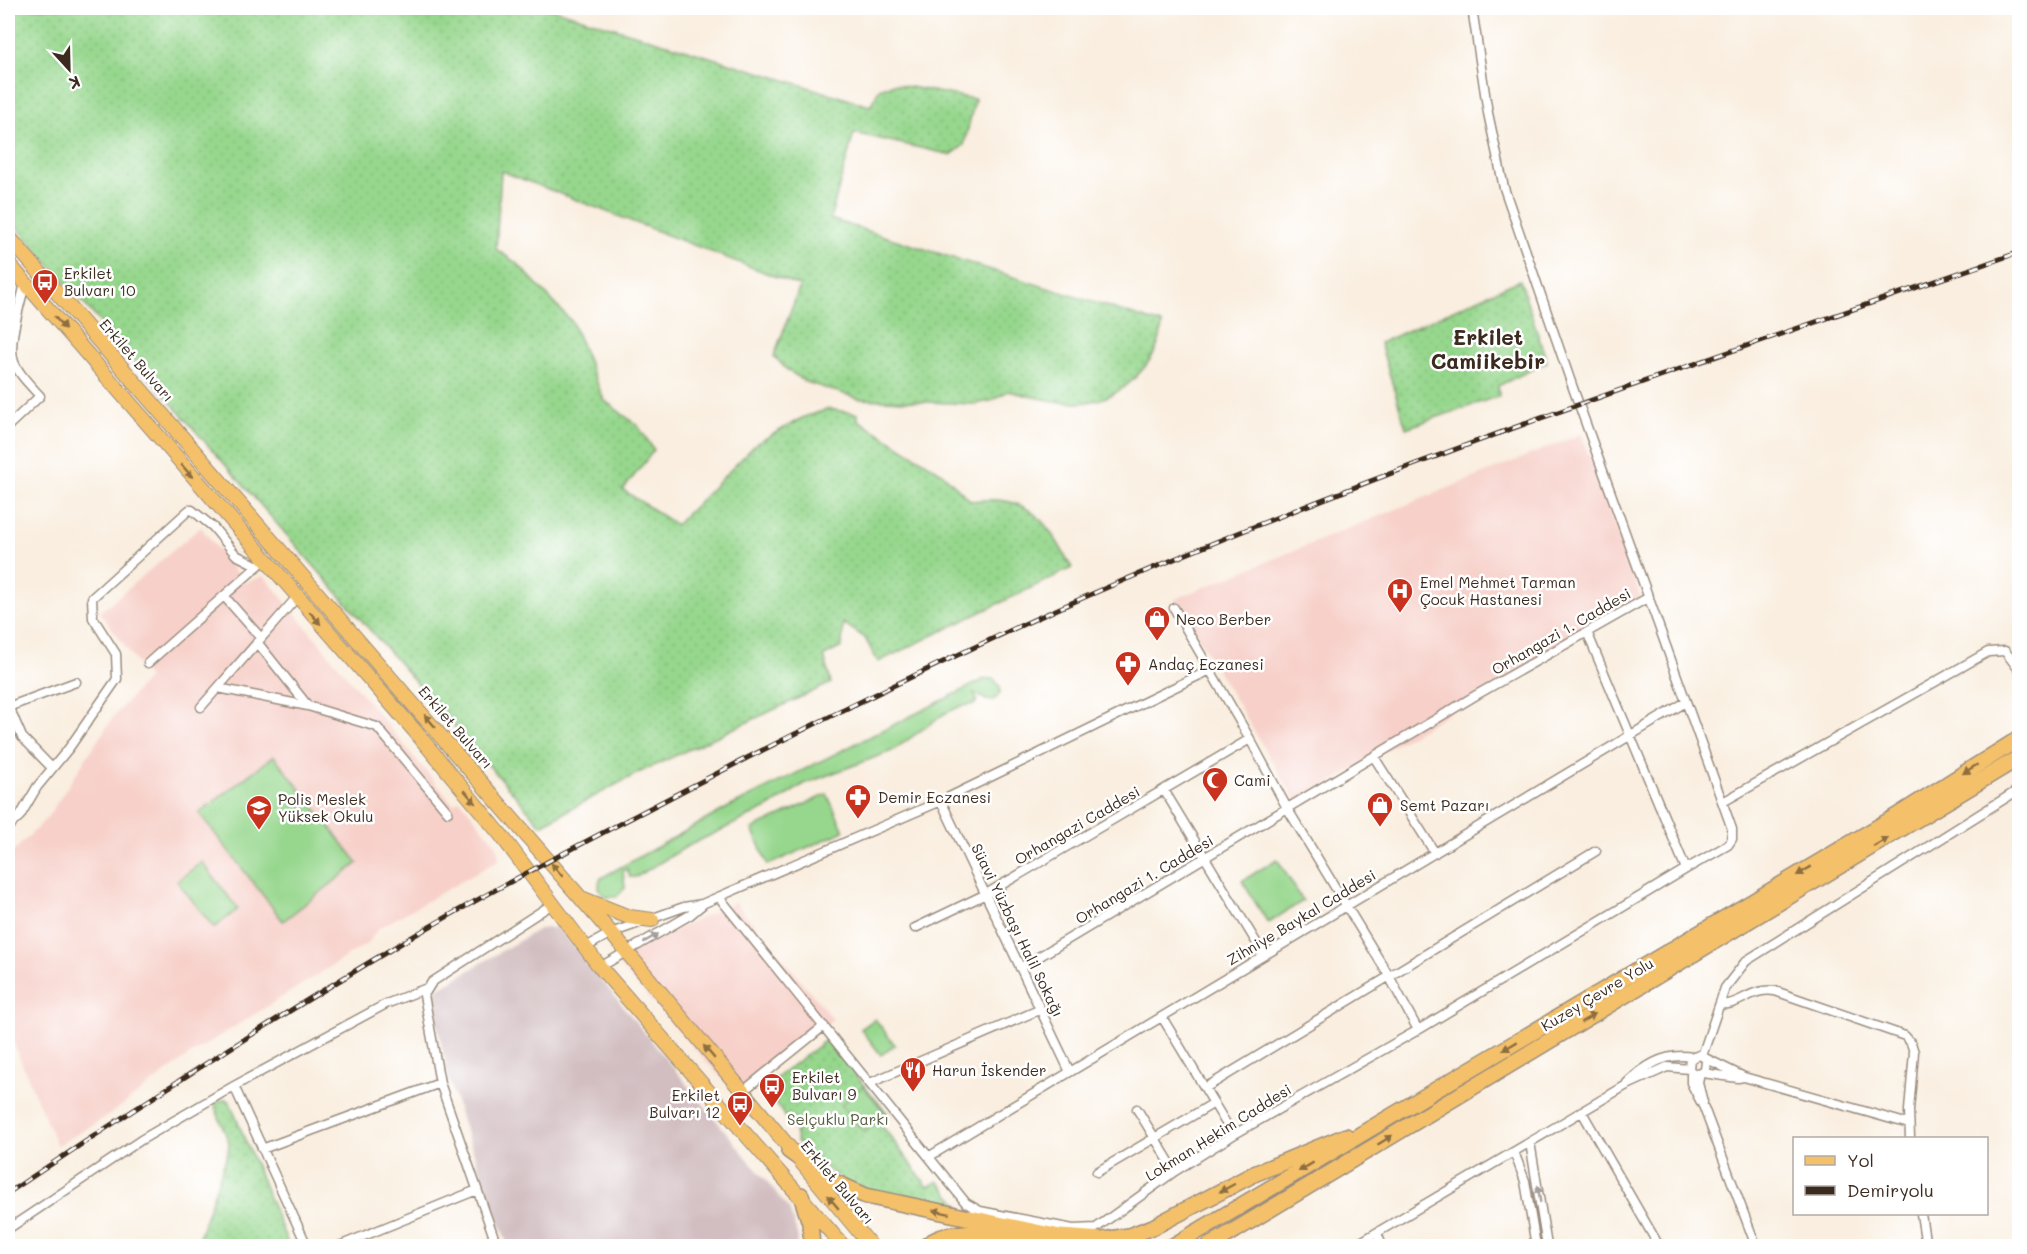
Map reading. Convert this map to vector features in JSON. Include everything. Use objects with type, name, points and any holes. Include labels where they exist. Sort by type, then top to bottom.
[{"type":"highway","name":"Kuzey Çevre Yolu","points":[[1173,1246],[1895,817],[2019,738]]},
{"type":"highway","name":"Kuzey Çevre Yolu","points":[[1209,1246],[2019,757]]},
{"type":"highway","points":[[789,1151],[830,1180],[866,1196],[1070,1239],[1103,1240],[1129,1236],[1153,1227],[1254,1174],[1308,1150],[1377,1125]]},
{"type":"highway","points":[[1223,1246],[1299,1200],[1328,1175]]},
{"type":"highway","points":[[801,1195],[810,1223],[812,1246]]},
{"type":"highway","points":[[926,1246],[948,1235],[973,1233],[1036,1246]]},
{"type":"main road","name":"Erkilet Bulvarı","points":[[8,236],[611,933],[789,1151],[871,1246]]},
{"type":"main road","points":[[8,263],[262,563],[297,597],[458,782],[554,903],[600,967],[801,1195],[843,1246]]},
{"type":"main road","points":[[581,898],[628,918],[652,920]]},
{"type":"street","name":"Orhangazi 1. Caddesi","points":[[1020,968],[1287,808],[1649,597],[1504,188],[1488,114],[1472,8]]},
{"type":"street","points":[[8,426],[40,396],[20,371],[13,356],[12,343],[25,283]]},
{"type":"street","points":[[8,827],[20,816],[37,787],[117,680],[116,654],[93,618],[92,598],[189,510],[213,527],[236,555],[262,563]]},
{"type":"street","points":[[148,663],[262,563]]},
{"type":"street","points":[[224,596],[308,706]]},
{"type":"street","points":[[201,707],[297,597]]},
{"type":"street","points":[[1649,597],[1723,802],[1988,651],[2005,651],[2019,671]]},
{"type":"street","points":[[1174,608],[1287,808],[1345,907],[1389,976],[1418,1030]]},
{"type":"street","points":[[1587,632],[1686,869]]},
{"type":"street","points":[[586,947],[611,933],[684,907],[702,904],[941,801],[1210,670]]},
{"type":"street","points":[[52,768],[22,737],[8,707],[76,682]]},
{"type":"street","points":[[218,688],[308,706],[377,727],[448,812]]},
{"type":"street","name":"Zihniye Baykal Caddesi","points":[[930,1156],[1686,702]]},
{"type":"street","name":"Orhangazi Caddesi","points":[[915,928],[986,894],[1250,739]]},
{"type":"street","points":[[1374,757],[1435,853]]},
{"type":"street","points":[[1700,1058],[1730,980],[1752,956],[2019,789]]},
{"type":"street","points":[[1164,790],[1264,955]]},
{"type":"street","name":"Süavi Yüzbaşı Halil Sokağı","points":[[941,801],[1070,1072]]},
{"type":"street","name":"Lokman Hekim Caddesi","points":[[718,897],[963,1199],[975,1209],[1082,1230],[1096,1228],[1175,1171],[1233,1135],[1418,1030],[1731,842],[1733,832],[1723,802]]},
{"type":"street","points":[[1205,1088],[1596,851]]},
{"type":"street","points":[[8,1229],[141,1140],[234,1086],[386,1004],[427,988],[554,903]]},
{"type":"street","points":[[600,967],[690,915],[702,904]]},
{"type":"street","points":[[427,988],[423,1004],[440,1083],[497,1246]]},
{"type":"street","points":[[1720,1004],[1730,1005],[1761,990],[1775,991],[1905,1036],[1911,1042],[1914,1052],[1910,1137]]},
{"type":"street","points":[[870,1083],[1041,1009]]},
{"type":"street","points":[[1162,1017],[1233,1135]]},
{"type":"street","points":[[742,1092],[824,1026]]},
{"type":"street","points":[[1625,1086],[1633,1077],[1663,1058],[1675,1055],[1700,1058],[1744,1077],[1909,1124]]},
{"type":"street","points":[[1700,1058],[1707,1067],[1696,1072],[1691,1083],[1704,1108],[1756,1246]]},
{"type":"street","points":[[1696,1072],[1688,1062],[1700,1058]]},
{"type":"street","points":[[1354,1246],[1625,1086],[1667,1067],[1744,1077]]},
{"type":"street","points":[[262,1149],[440,1083]]},
{"type":"street","points":[[234,1086],[307,1246]]},
{"type":"street","points":[[1097,1172],[1214,1103]]},
{"type":"street","points":[[1137,1108],[1175,1171]]},
{"type":"street","points":[[1582,1112],[1659,1246]]},
{"type":"street","points":[[1530,1142],[1547,1246]]},
{"type":"street","points":[[1514,1152],[1526,1181],[1536,1246]]},
{"type":"street","points":[[341,1246],[477,1190]]},
{"type":"street","points":[[1921,1215],[1926,1246]]},
{"type":"street","points":[[1377,1233],[1382,1246]]},
{"type":"shaded area","name":"Emel Mehmet Tarman Çocuk Hastanesi","points":[[1581,434],[1641,598],[1297,803],[1175,599]]},
{"type":"shaded area","name":"Polis Meslek Yüksek Okulu","points":[[201,527],[244,583],[264,576],[453,804],[460,800],[498,847],[499,860],[379,928],[368,943],[191,1054],[108,1116],[57,1146],[8,1031],[8,857],[47,818],[113,717],[148,678],[100,612]]},
{"type":"shaded area","points":[[735,902],[833,1019],[737,1095],[613,959]]},
{"type":"shaded area","points":[[558,927],[789,1209],[798,1237],[796,1246],[508,1246],[462,1121],[447,1072],[431,993],[539,929]]},
{"type":"green space","points":[[8,8],[549,8],[870,106],[879,89],[894,84],[975,99],[964,145],[951,155],[854,133],[830,219],[1162,324],[1156,349],[1150,360],[1127,385],[1112,395],[1080,403],[1045,399],[1008,391],[991,401],[974,404],[860,399],[806,382],[786,369],[774,356],[800,286],[501,171],[496,249],[518,264],[572,322],[604,400],[638,426],[654,450],[623,490],[676,525],[757,443],[804,417],[829,409],[858,414],[858,420],[941,472],[971,501],[1008,501],[1022,506],[1044,524],[1072,568],[878,662],[865,638],[843,623],[842,647],[824,656],[831,683],[636,774],[541,825],[8,217]]},
{"type":"green space","points":[[1520,280],[1547,362],[1498,386],[1499,396],[1406,428],[1380,343]]},
{"type":"green space","points":[[985,679],[994,679],[1000,687],[1000,693],[994,700],[988,700],[974,693],[977,700],[975,704],[961,706],[944,714],[892,751],[804,784],[769,807],[686,847],[636,877],[630,877],[627,869],[623,871],[625,888],[616,897],[605,897],[600,890],[601,878],[729,807]]},
{"type":"green space","points":[[274,756],[358,863],[283,921],[199,813]]},
{"type":"green space","points":[[827,794],[844,831],[768,865],[752,829]]},
{"type":"green space","points":[[1277,859],[1303,901],[1268,923],[1242,881]]},
{"type":"green space","points":[[202,862],[238,909],[214,928],[177,881]]},
{"type":"green space","points":[[875,1019],[895,1045],[881,1055],[861,1029]]},
{"type":"green space","name":"Selçuklu Parkı","points":[[826,1040],[889,1115],[880,1123],[928,1187],[938,1181],[962,1209],[850,1186],[811,1156],[797,1141],[792,1122],[785,1118],[776,1103],[765,1099],[759,1091]]},
{"type":"green space","points":[[863,1086],[886,1114],[864,1132],[841,1105]]},
{"type":"green space","points":[[226,1099],[230,1103],[289,1246],[196,1246],[228,1152],[229,1143],[215,1107],[217,1102]]},
{"type":"green space","points":[[969,1237],[1022,1246],[933,1246]]},
{"type":"railway","points":[[8,1193],[248,1037],[453,913],[731,766],[982,643],[1154,568],[1399,470],[1646,381],[2020,252]]},
{"type":"place","name":"Erkilet Bulvarı 10","points":[[45,305]]},
{"type":"place","name":"Emel Mehmet Tarman Çocuk Hastanesi","points":[[1400,614]]},
{"type":"place","name":"Neco Berber","points":[[1157,642]]},
{"type":"place","name":"Andaç Eczanesi","points":[[1128,687]]},
{"type":"place","name":"Cami","points":[[1215,803]]},
{"type":"place","name":"Demir Eczanesi","points":[[858,820]]},
{"type":"place","name":"Semt Pazarı","points":[[1380,828]]},
{"type":"place","name":"Polis Meslek Yüksek Okulu","points":[[259,831]]},
{"type":"place","name":"Harun İskender","points":[[913,1093]]},
{"type":"place","name":"Erkilet Bulvarı 9","points":[[772,1109]]},
{"type":"place","name":"Erkilet Bulvarı 12","points":[[740,1127]]},
{"type":"district","name":"Erkilet Camiikebir","points":[[1488,348]]}]
